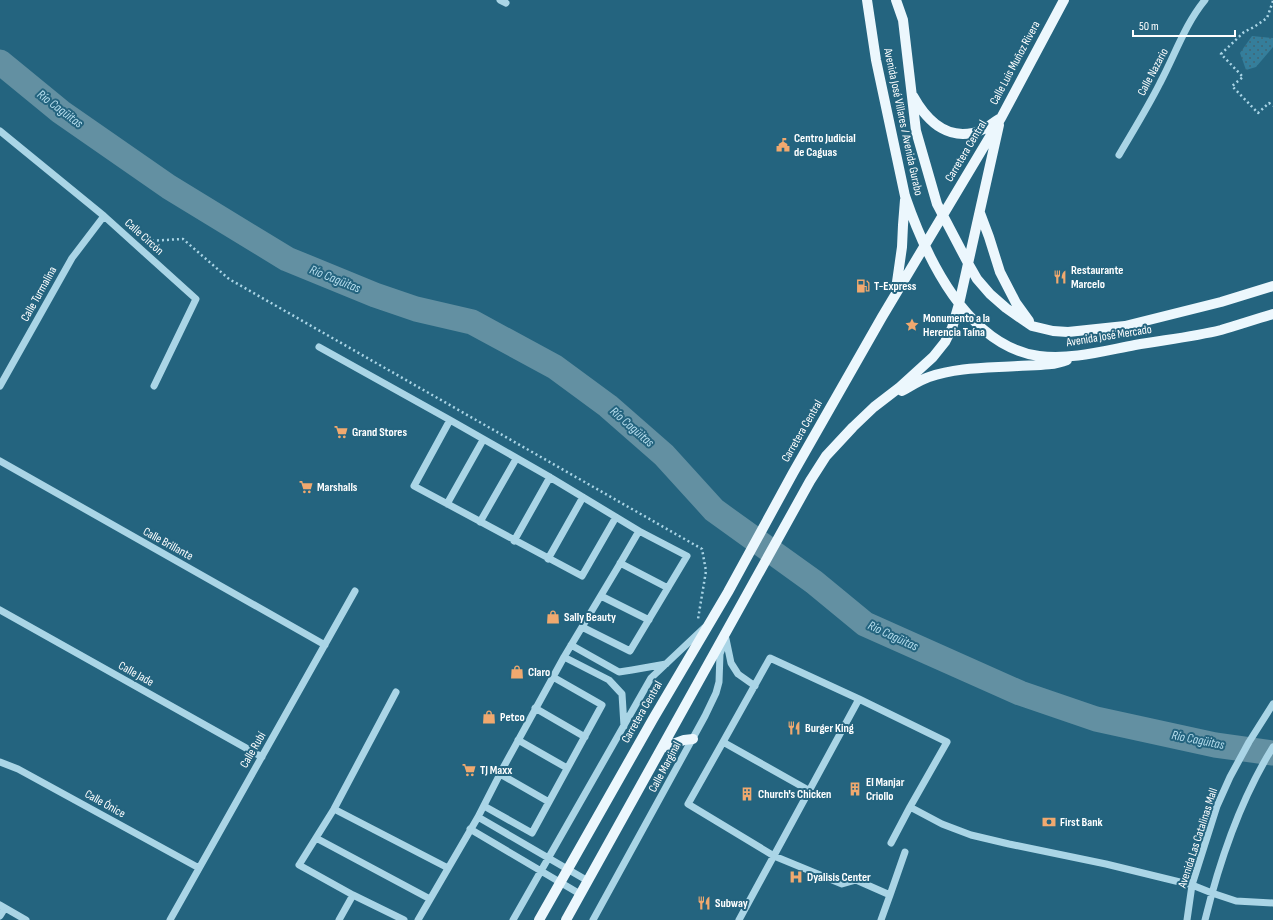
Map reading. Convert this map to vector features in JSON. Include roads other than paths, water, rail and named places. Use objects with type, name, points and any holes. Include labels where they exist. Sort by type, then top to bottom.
[{"type":"main road","name":"Avenida José Villares / Avenida Gurabo","points":[[867,0],[876,60],[905,196],[924,246]]},
{"type":"main road","name":"Avenida José Villares / Avenida Gurabo","points":[[896,0],[903,20],[916,131],[937,204],[942,215]]},
{"type":"main road","name":"Calle Luis Muñoz Rivera","points":[[1001,118],[1064,0]]},
{"type":"main road","points":[[911,94],[924,114],[930,120],[939,127],[953,133],[970,133],[984,129],[1001,118]]},
{"type":"main road","name":"Carretera Central","points":[[566,920],[810,481],[826,456],[874,407],[933,357],[945,342],[952,328],[969,265],[1001,118]]},
{"type":"main road","name":"Carretera Central","points":[[539,920],[653,719],[728,592],[793,473],[890,303],[1001,118]]},
{"type":"main road","points":[[890,303],[896,290],[902,247],[905,196]]},
{"type":"main road","points":[[980,213],[1000,272],[1016,303],[1032,326]]},
{"type":"main road","name":"Avenida José Mercado","points":[[942,215],[977,279],[990,294],[1006,308],[1032,326],[1053,331],[1068,332],[1125,326],[1221,302],[1273,286]]},
{"type":"main road","name":"Avenida José Mercado","points":[[924,246],[950,292],[975,322],[993,337],[1008,346],[1038,356],[1075,356],[1221,330],[1273,314]]},
{"type":"main road","points":[[874,407],[928,377],[944,372],[1036,365],[1060,362],[1075,356]]},
{"type":"main road","points":[[662,748],[684,740],[693,739]]},
{"type":"street","name":"Calle Nazario","points":[[1120,155],[1160,84],[1188,25],[1205,0]]},
{"type":"street","name":"Calle Circón","points":[[1,135],[104,216],[196,299],[154,386]]},
{"type":"street","name":"Calle Turmalina","points":[[0,386],[72,258],[104,216]]},
{"type":"street","points":[[318,347],[450,420],[639,531],[687,556],[630,651],[582,627]]},
{"type":"street","points":[[450,420],[414,486],[514,541],[582,576],[616,517]]},
{"type":"street","points":[[447,504],[483,440]]},
{"type":"street","points":[[480,522],[516,458]]},
{"type":"street","name":"Calle Brillante","points":[[0,461],[325,645]]},
{"type":"street","points":[[514,541],[550,478]]},
{"type":"street","points":[[548,559],[583,497]]},
{"type":"street","points":[[418,920],[478,817],[535,708],[639,531]]},
{"type":"street","points":[[620,563],[668,588]]},
{"type":"street","name":"Calle Rubí","points":[[170,920],[356,590]]},
{"type":"street","points":[[601,596],[649,620]]},
{"type":"street","name":"Calle Jade","points":[[0,610],[262,757]]},
{"type":"street","name":"Calle Marginal","points":[[594,920],[693,739],[716,693],[719,682],[720,654],[734,617]]},
{"type":"street","points":[[513,920],[651,678],[710,622]]},
{"type":"street","points":[[726,639],[731,663],[738,674],[755,686]]},
{"type":"street","points":[[571,645],[619,672],[666,664]]},
{"type":"street","points":[[564,657],[609,680],[622,694],[624,726]]},
{"type":"street","points":[[890,896],[856,880],[842,884],[774,856],[688,804],[770,658],[947,742],[891,843]]},
{"type":"street","points":[[484,806],[532,833],[585,737],[602,705],[553,677]]},
{"type":"street","points":[[396,692],[334,808],[299,865],[353,895],[404,920]]},
{"type":"street","points":[[739,920],[859,699]]},
{"type":"street","name":"Avenida Las Catalinas Mall","points":[[1187,920],[1192,885],[1217,806],[1249,742],[1273,704]]},
{"type":"street","points":[[535,708],[585,737]]},
{"type":"street","points":[[518,740],[567,768]]},
{"type":"street","points":[[723,742],[810,791]]},
{"type":"street","points":[[1205,920],[1219,868],[1241,808],[1258,771],[1273,746]]},
{"type":"street","name":"Calle Ónice","points":[[0,762],[18,769],[199,868]]},
{"type":"street","points":[[500,774],[549,802]]},
{"type":"street","points":[[910,807],[942,824],[971,835],[1106,864],[1192,885],[1236,901],[1273,903]]},
{"type":"street","points":[[334,808],[448,868]]},
{"type":"street","points":[[478,817],[588,881]]},
{"type":"street","points":[[470,829],[580,894]]},
{"type":"street","points":[[316,838],[430,899]]},
{"type":"street","points":[[881,920],[905,852]]},
{"type":"street","points":[[339,920],[353,895]]},
{"type":"street","points":[[0,916],[2,906],[26,920]]},
{"type":"waterway","name":"Río Cagüitas","points":[[0,62],[61,112],[169,187],[287,259],[375,295],[416,309],[472,322],[555,367],[608,406],[664,455],[714,510],[814,582],[865,624],[1020,693],[1096,719],[1215,745],[1273,753]]},
{"type":"place","name":"Centro Judicial de Caguas","points":[[783,145]]},
{"type":"place","name":"Restaurante Marcelo","points":[[1060,277]]},
{"type":"place","name":"T-Express","points":[[863,286]]},
{"type":"place","name":"Monumento a la Herencia Taína","points":[[912,325]]},
{"type":"place","name":"Grand Stores","points":[[341,432]]},
{"type":"place","name":"Marshalls","points":[[306,487]]},
{"type":"place","name":"Sally Beauty","points":[[553,617]]},
{"type":"place","name":"Claro","points":[[517,672]]},
{"type":"place","name":"Petco","points":[[489,717]]},
{"type":"place","name":"Burger King","points":[[794,728]]},
{"type":"place","name":"TJ Maxx","points":[[469,770]]},
{"type":"place","name":"El Manjar Criollo","points":[[855,789]]},
{"type":"place","name":"Church's Chicken","points":[[747,794]]},
{"type":"place","name":"First Bank","points":[[1049,822]]},
{"type":"place","name":"Dyalisis Center","points":[[796,877]]},
{"type":"place","name":"Subway","points":[[704,903]]}]
